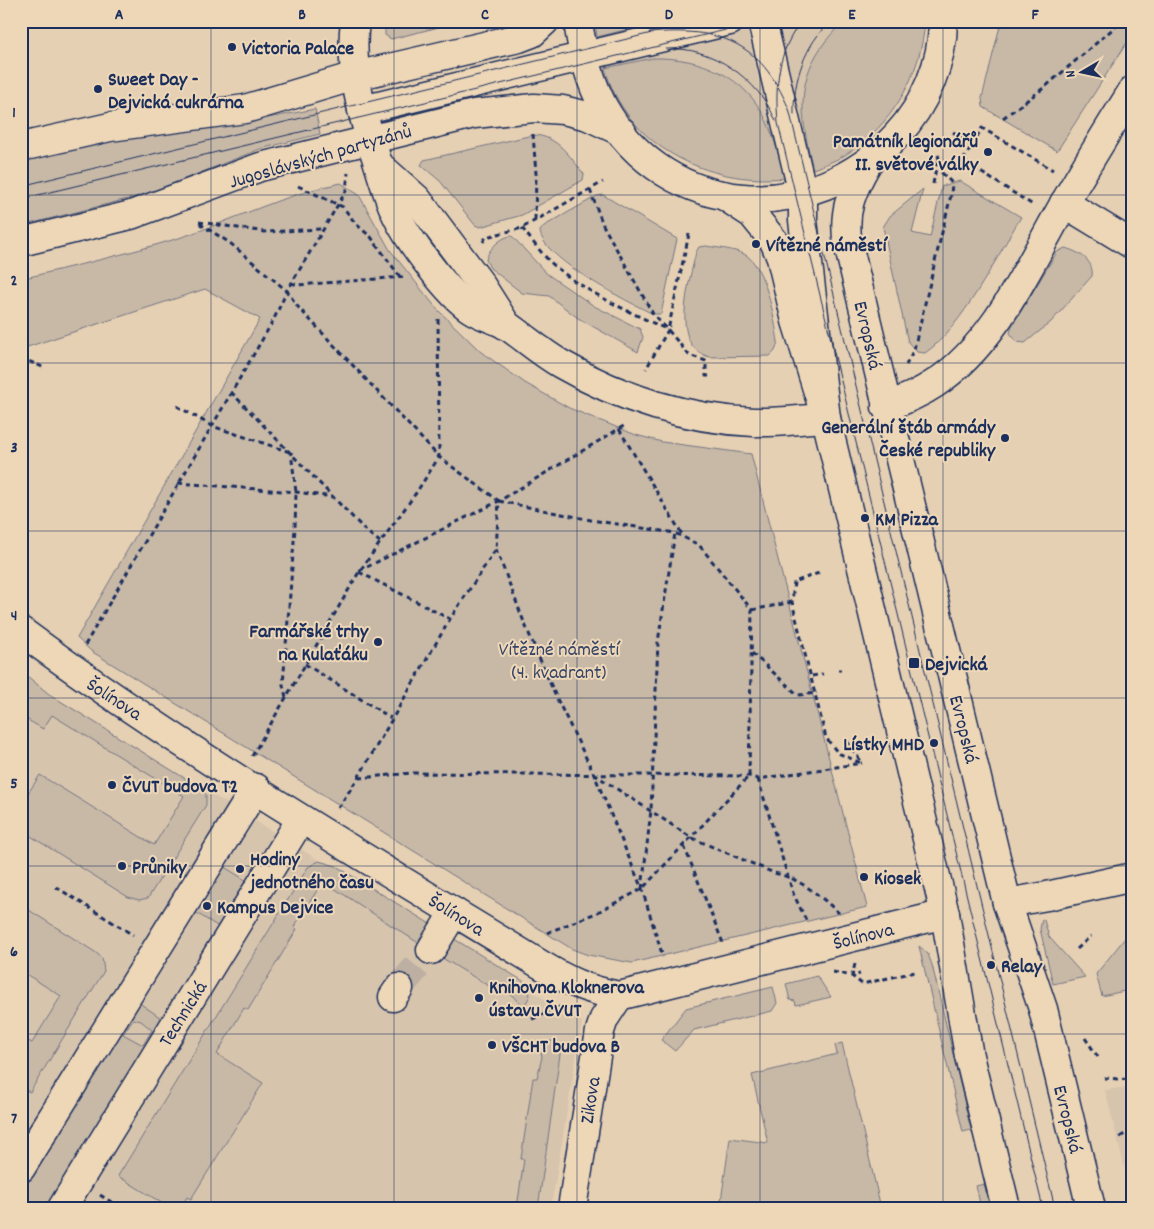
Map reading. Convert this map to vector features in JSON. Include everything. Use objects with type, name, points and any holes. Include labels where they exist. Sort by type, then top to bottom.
[{"type":"main road","points":[[355,21],[352,57],[355,76],[362,110],[378,164],[417,199],[480,282],[507,326],[532,346],[584,377],[661,408],[694,416],[755,422],[826,418]]},
{"type":"main road","points":[[21,147],[110,127],[245,109],[355,76],[519,38],[532,33],[545,21]]},
{"type":"main road","points":[[578,21],[584,57],[594,87],[605,109],[640,152],[667,172],[704,190],[752,199],[774,199],[803,194],[840,180],[868,162],[887,146],[917,109],[936,64],[963,21]]},
{"type":"main road","points":[[362,110],[730,21]]},
{"type":"main road","points":[[762,21],[803,194],[803,220],[826,418]]},
{"type":"main road","points":[[936,64],[943,21]]},
{"type":"main road","points":[[886,407],[911,397],[934,384],[957,365],[981,340],[1006,304],[1051,206],[1133,90]]},
{"type":"main road","name":"Jugoslávských partyzánů","points":[[21,242],[131,215],[260,168],[370,138],[474,114],[534,108],[563,110],[588,116],[622,132]]},
{"type":"main road","name":"Evropská","points":[[868,162],[849,198],[845,228],[886,407],[1007,903],[1042,1010],[1091,1208]]},
{"type":"main road","points":[[723,195],[752,214],[774,241],[781,258],[796,321],[826,418],[945,914],[967,1046],[1006,1208]]},
{"type":"main road","points":[[1051,206],[1133,245]]},
{"type":"main road","name":"Šolínova","points":[[21,631],[71,670],[256,788],[301,819],[576,985],[619,996],[945,914]]},
{"type":"main road","points":[[21,1168],[256,788]]},
{"type":"main road","name":"Technická","points":[[62,1208],[301,819]]},
{"type":"main road","points":[[1007,903],[1133,877]]},
{"type":"main road","points":[[430,950],[454,912]]},
{"type":"main road","name":"Zikova","points":[[572,1208],[600,1031],[604,1019],[619,996]]},
{"type":"path","points":[[1003,118],[1045,87],[1122,21]]},
{"type":"path","points":[[1051,206],[963,161],[982,128],[1060,175]]},
{"type":"path","points":[[535,129],[533,134],[536,174],[535,220]]},
{"type":"path","points":[[953,132],[972,145]]},
{"type":"path","points":[[904,368],[914,349],[951,195],[952,183],[942,173],[938,154],[933,184]]},
{"type":"path","points":[[71,670],[273,322],[287,291],[346,191],[348,172]]},
{"type":"path","points":[[479,250],[486,237],[522,228],[603,182]]},
{"type":"path","points":[[292,184],[338,204],[371,237],[401,278]]},
{"type":"path","points":[[590,190],[603,225],[653,314],[689,355],[706,361],[706,376],[711,376]]},
{"type":"path","points":[[323,229],[265,232],[197,222],[258,263],[287,291],[298,307],[439,457],[499,501],[591,520],[675,533],[699,545],[752,610],[749,776],[642,889],[596,913],[542,936]]},
{"type":"path","points":[[522,228],[556,268],[609,302],[668,330]]},
{"type":"path","points":[[646,369],[668,330],[689,234]]},
{"type":"path","points":[[292,283],[298,285],[401,278],[408,275]]},
{"type":"path","points":[[251,757],[358,572],[439,457],[437,309]]},
{"type":"path","points":[[21,358],[44,368]]},
{"type":"path","points":[[231,392],[291,452],[366,532],[380,542]]},
{"type":"path","points":[[177,406],[212,426],[291,452]]},
{"type":"path","points":[[358,572],[499,501],[628,424]]},
{"type":"path","points":[[620,429],[683,537]]},
{"type":"path","points":[[286,697],[283,685],[296,492],[291,452]]},
{"type":"path","points":[[178,483],[296,492],[334,497]]},
{"type":"path","points":[[499,501],[496,548],[524,622],[556,697],[594,774],[642,889],[664,962]]},
{"type":"path","points":[[642,889],[650,810],[658,642],[675,533]]},
{"type":"path","points":[[338,808],[358,778],[450,619],[496,548]]},
{"type":"path","points":[[358,572],[450,619]]},
{"type":"path","points":[[819,573],[794,582],[792,602],[817,693],[826,738],[838,753],[862,763]]},
{"type":"path","points":[[752,610],[792,602]]},
{"type":"path","points":[[752,652],[798,696],[817,693]]},
{"type":"path","points":[[305,664],[392,718]]},
{"type":"path","points":[[812,676],[823,674]]},
{"type":"path","points":[[847,741],[862,763]]},
{"type":"path","points":[[358,778],[412,773],[749,776],[758,778],[862,763]]},
{"type":"path","points":[[594,774],[692,838],[774,873],[788,876],[816,892],[840,914]]},
{"type":"path","points":[[758,778],[793,893],[805,915],[808,928]]},
{"type":"path","points":[[684,846],[724,948]]},
{"type":"path","points":[[56,887],[134,936]]},
{"type":"path","points":[[1077,949],[1090,936]]},
{"type":"path","points":[[852,976],[856,961]]},
{"type":"path","points":[[830,971],[852,976],[862,984],[915,972]]},
{"type":"path","points":[[852,976],[860,974]]},
{"type":"path","points":[[532,1019],[560,1007]]},
{"type":"path","points":[[1085,1038],[1100,1060]]},
{"type":"path","points":[[1104,1078],[1133,1080]]},
{"type":"path","points":[[1120,1137],[1133,1129]]},
{"type":"path","points":[[99,1194],[121,1208]]},
{"type":"shaded area","points":[[661,21],[844,21],[830,35],[803,127],[813,169],[785,178],[774,138],[757,105],[731,78],[714,68],[653,58],[605,68],[597,37]]},
{"type":"shaded area","name":"Kampus Dejvice","points":[[21,671],[49,694],[582,1022],[551,1208],[21,1208]]},
{"type":"shaded area","points":[[1133,1087],[1133,1202],[1105,1090]]},
{"type":"green space","points":[[385,21],[463,21],[391,39],[385,35]]},
{"type":"green space","points":[[595,21],[661,21],[597,37]]},
{"type":"green space","points":[[844,21],[925,21],[917,61],[910,80],[890,114],[877,130],[862,143],[841,157],[813,169],[804,126],[804,90],[808,73],[816,56]]},
{"type":"green space","points":[[1005,21],[1133,21],[1133,33],[1057,151],[983,107],[982,98],[999,30]]},
{"type":"green space","points":[[653,58],[688,61],[705,66],[720,72],[747,92],[767,122],[785,178],[756,179],[727,175],[700,167],[674,155],[651,139],[631,119],[616,95],[605,68]]},
{"type":"green space","points":[[315,109],[320,134],[260,149],[147,194],[21,226],[21,158],[102,140],[252,121]]},
{"type":"green space","points":[[533,135],[549,139],[562,148],[584,174],[583,180],[522,215],[480,227],[475,225],[440,181],[421,165],[424,160]]},
{"type":"green space","points":[[960,181],[1021,217],[978,290],[952,327],[939,342],[925,353],[917,352],[908,342],[883,227],[890,216],[923,189],[912,233],[930,237],[942,186]]},
{"type":"green space","name":"Vítězné náměstí (4. kvadrant)","points":[[341,183],[359,195],[390,250],[437,309],[481,352],[525,383],[569,408],[636,435],[662,442],[751,454],[867,907],[632,963],[588,955],[572,949],[91,651],[77,638],[260,319],[205,289],[21,349],[21,279],[120,255],[179,238],[279,200]]},
{"type":"green space","points":[[603,195],[677,239],[661,314],[653,314],[607,290],[570,266],[544,242],[540,231],[544,226],[597,196]]},
{"type":"green space","points":[[512,236],[547,274],[594,306],[640,329],[643,337],[638,352],[578,318],[549,296],[522,293],[490,268],[486,260],[492,248],[504,238]]},
{"type":"green space","points":[[706,246],[744,254],[758,269],[768,294],[778,342],[775,351],[770,356],[710,357],[697,351],[689,340],[685,311],[687,295],[696,252],[699,247]]},
{"type":"green space","points":[[1065,248],[1085,257],[1091,265],[1092,276],[1051,322],[1025,343],[1017,342],[1010,333],[1012,326],[1057,252]]},
{"type":"green space","points":[[21,671],[49,694],[202,789],[206,795],[206,805],[148,898],[139,900],[128,897],[21,830],[21,804],[40,775],[154,845],[184,796],[52,715],[43,729],[21,716]]},
{"type":"green space","points":[[319,861],[336,866],[435,927],[423,946],[323,881],[294,927],[297,929],[248,1010],[244,1008],[217,1054],[263,1083],[191,1199],[187,1197],[180,1208],[170,1208],[118,1176],[308,867]]},
{"type":"green space","points":[[218,863],[250,883],[222,929],[190,909]]},
{"type":"green space","points":[[21,905],[95,952],[102,958],[104,971],[30,1092],[21,1088],[21,1037],[32,1043],[61,996],[21,971]]},
{"type":"green space","points":[[1042,919],[1044,920],[1049,937],[1085,977],[1053,984],[1040,929]]},
{"type":"green space","points":[[1133,932],[1133,989],[1102,996],[1096,974],[1129,933]]},
{"type":"green space","points":[[451,937],[528,984],[530,996],[523,1008],[513,996],[494,985],[492,988],[439,956]]},
{"type":"green space","points":[[919,946],[928,954],[932,965],[971,1130],[963,1132]]},
{"type":"green space","points":[[817,976],[831,997],[796,1005],[795,1001],[790,1000],[786,984]]},
{"type":"green space","points":[[773,987],[777,1003],[772,1011],[694,1030],[675,1051],[661,1040],[686,1008]]},
{"type":"green space","points":[[135,1000],[167,1022],[52,1208],[21,1208],[21,1185]],"holes":[[[133,1019],[141,1021],[152,1030],[143,1045],[123,1034]]]},
{"type":"green space","points":[[554,1041],[557,1043],[560,1054],[538,1208],[517,1208],[524,1159],[521,1159],[533,1078],[537,1078],[542,1057],[539,1042]]},
{"type":"green space","points":[[842,1043],[881,1208],[720,1208],[730,1138],[768,1143],[752,1075],[837,1054],[835,1045]]},
{"type":"green space","points":[[984,1184],[990,1208],[981,1208],[976,1186]]},
{"type":"tunnel","points":[[399,988],[431,950]]},
{"type":"tram line","points":[[678,26],[700,21]]},
{"type":"tram line","points":[[21,199],[763,21]]},
{"type":"tram line","points":[[802,21],[787,44],[779,69],[778,123],[1043,1208]]},
{"type":"tram line","points":[[794,114],[796,88],[802,63],[814,40],[831,21]]},
{"type":"tram line","points":[[21,186],[656,32]]},
{"type":"tram line","points":[[649,33],[697,33],[717,36],[735,43],[751,53],[765,68],[778,86],[789,109],[1055,1208]]},
{"type":"tram line","points":[[666,49],[683,49],[700,53],[717,59],[732,68],[758,92],[776,121]]},
{"type":"place","name":"Victoria Palace","points":[[232,47]]},
{"type":"place","name":"Sweet Day - Dejvická cukrárna","points":[[98,89]]},
{"type":"place","name":"Památník legionářů II. světové války","points":[[988,152]]},
{"type":"place","name":"Vítězné náměstí","points":[[756,244]]},
{"type":"place","name":"Generální štáb armády České republiky","points":[[1005,438]]},
{"type":"place","name":"KM Pizza","points":[[865,518]]},
{"type":"place","name":"Farmářské trhy na Kulaťáku","points":[[378,642]]},
{"type":"place","name":"Dejvická","points":[[914,663]]},
{"type":"place","name":"Lístky MHD","points":[[934,743]]},
{"type":"place","name":"ČVUT budova T2","points":[[112,785]]},
{"type":"place","name":"Průniky","points":[[122,866]]},
{"type":"place","name":"Hodiny jednotného času","points":[[240,869]]},
{"type":"place","name":"Kiosek","points":[[864,877]]},
{"type":"place","name":"Kampus Dejvice","points":[[207,906]]},
{"type":"place","name":"Relay","points":[[991,965]]},
{"type":"place","name":"Knihovna Kloknerova ústavu ČVUT","points":[[479,998]]},
{"type":"place","name":"VŠCHT budova B","points":[[492,1045]]}]
